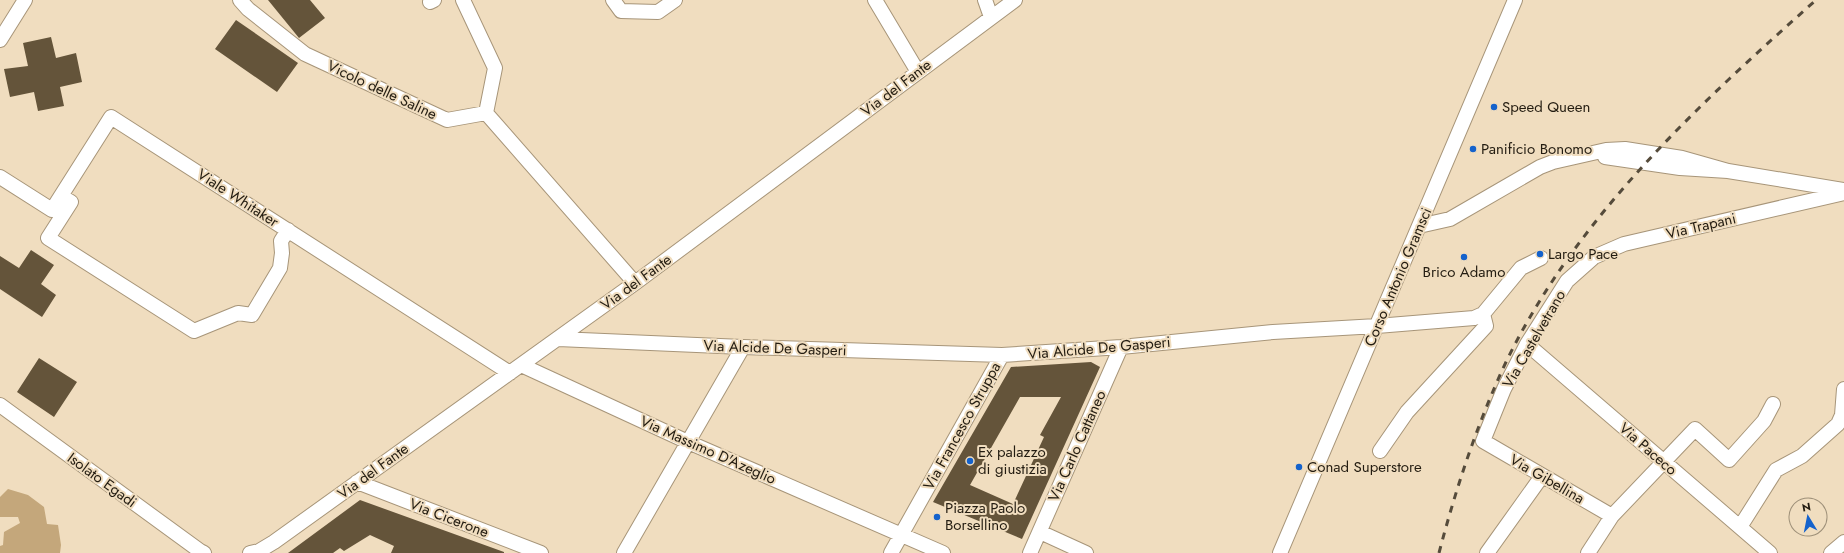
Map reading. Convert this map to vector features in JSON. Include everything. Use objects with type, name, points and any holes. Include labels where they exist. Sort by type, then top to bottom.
[{"type":"street","points":[[0,40],[25,0]]},
{"type":"street","name":"Vicolo delle Saline","points":[[240,0],[248,9],[305,54],[447,120],[486,113]]},
{"type":"street","points":[[463,0],[495,68],[486,113],[635,283]]},
{"type":"street","points":[[613,0],[621,11],[658,12],[675,0]]},
{"type":"street","points":[[875,0],[918,72]]},
{"type":"street","points":[[985,0],[991,18]]},
{"type":"street","name":"Via del Fante","points":[[257,552],[274,542],[635,283],[1015,0]]},
{"type":"street","name":"Corso Antonio Gramsci","points":[[1280,553],[1378,326],[1515,0]]},
{"type":"street","name":"Viale Whitaker","points":[[0,177],[52,210],[111,117],[288,230],[516,369]]},
{"type":"street","points":[[1419,226],[1450,220],[1540,167],[1553,162],[1606,150],[1625,149],[1682,158],[1728,171],[1844,192]]},
{"type":"street","name":"Via Trapani","points":[[1567,281],[1594,257],[1624,244],[1844,192]]},
{"type":"street","points":[[61,196],[71,202],[48,238],[194,331],[238,313],[252,315],[280,268],[282,253],[281,241],[288,230]]},
{"type":"street","points":[[1380,451],[1407,412],[1486,326],[1483,314],[1521,268],[1541,258]]},
{"type":"street","name":"Via Castelvetrano","points":[[1483,441],[1504,389],[1527,344],[1567,281]]},
{"type":"street","name":"Via Alcide De Gasperi","points":[[558,339],[743,347],[1002,355],[1120,347],[1273,332],[1378,326],[1474,318],[1483,314]]},
{"type":"street","name":"Via Paceco","points":[[1527,344],[1662,462],[1770,553]]},
{"type":"street","points":[[624,553],[743,347]]},
{"type":"street","name":"Via Carlo Cattaneo","points":[[1035,543],[1120,347]]},
{"type":"street","name":"Via Francesco Struppa","points":[[896,542],[1002,355]]},
{"type":"street","name":"Via Massimo D'Azeglio","points":[[516,369],[688,442],[896,542],[943,553]]},
{"type":"street","points":[[1740,527],[1776,470],[1802,456],[1838,424],[1842,415],[1844,389]]},
{"type":"street","points":[[1588,553],[1612,516],[1695,429],[1729,460],[1764,421],[1773,404]]},
{"type":"street","name":"Isolato Egadi","points":[[0,405],[201,552]]},
{"type":"street","name":"Via Gibellina","points":[[1483,441],[1612,516]]},
{"type":"street","points":[[1487,553],[1542,476]]},
{"type":"street","name":"Via Cicerone","points":[[357,482],[541,553]]},
{"type":"street","points":[[1831,553],[1844,542]]},
{"type":"street","points":[[1035,543],[1086,553]]},
{"type":"shaded area","points":[[8,489],[28,495],[44,507],[47,524],[58,525],[61,545],[60,553],[0,553],[0,546],[3,545],[4,532],[20,523],[18,517],[0,517],[0,497]]},
{"type":"building","points":[[268,0],[310,0],[325,18],[299,38]]},
{"type":"building","points":[[236,20],[298,63],[277,92],[215,49]]},
{"type":"building","points":[[51,37],[56,58],[76,53],[82,82],[60,87],[64,106],[38,111],[34,92],[10,97],[4,69],[28,66],[23,43]]},
{"type":"building","points":[[31,250],[54,265],[41,284],[56,295],[42,317],[0,289],[0,256],[19,268]]},
{"type":"building","points":[[39,358],[77,382],[54,417],[17,392]]},
{"type":"building","name":"Ex palazzo di giustizia","points":[[1091,362],[1100,367],[1022,539],[933,502],[1011,367]],"holes":[[[1020,397],[1061,397],[1040,435],[1044,437],[1013,504],[970,485]]]},
{"type":"building","points":[[360,500],[504,553],[391,553],[394,546],[370,535],[344,551],[340,548],[333,553],[288,553]]},
{"type":"railway","points":[[1439,553],[1468,456],[1495,385],[1535,309],[1568,259],[1604,211],[1643,166],[1684,123],[1727,81],[1816,0]]},
{"type":"place","name":"Speed Queen","points":[[1494,107]]},
{"type":"place","name":"Panificio Bonomo","points":[[1473,149]]},
{"type":"place","name":"Largo Pace","points":[[1540,254]]},
{"type":"place","name":"Brico Adamo","points":[[1464,257]]},
{"type":"place","name":"Ex palazzo di giustizia","points":[[970,461]]},
{"type":"place","name":"Conad Superstore","points":[[1299,467]]},
{"type":"place","name":"Piazza Paolo Borsellino","points":[[937,517]]}]
